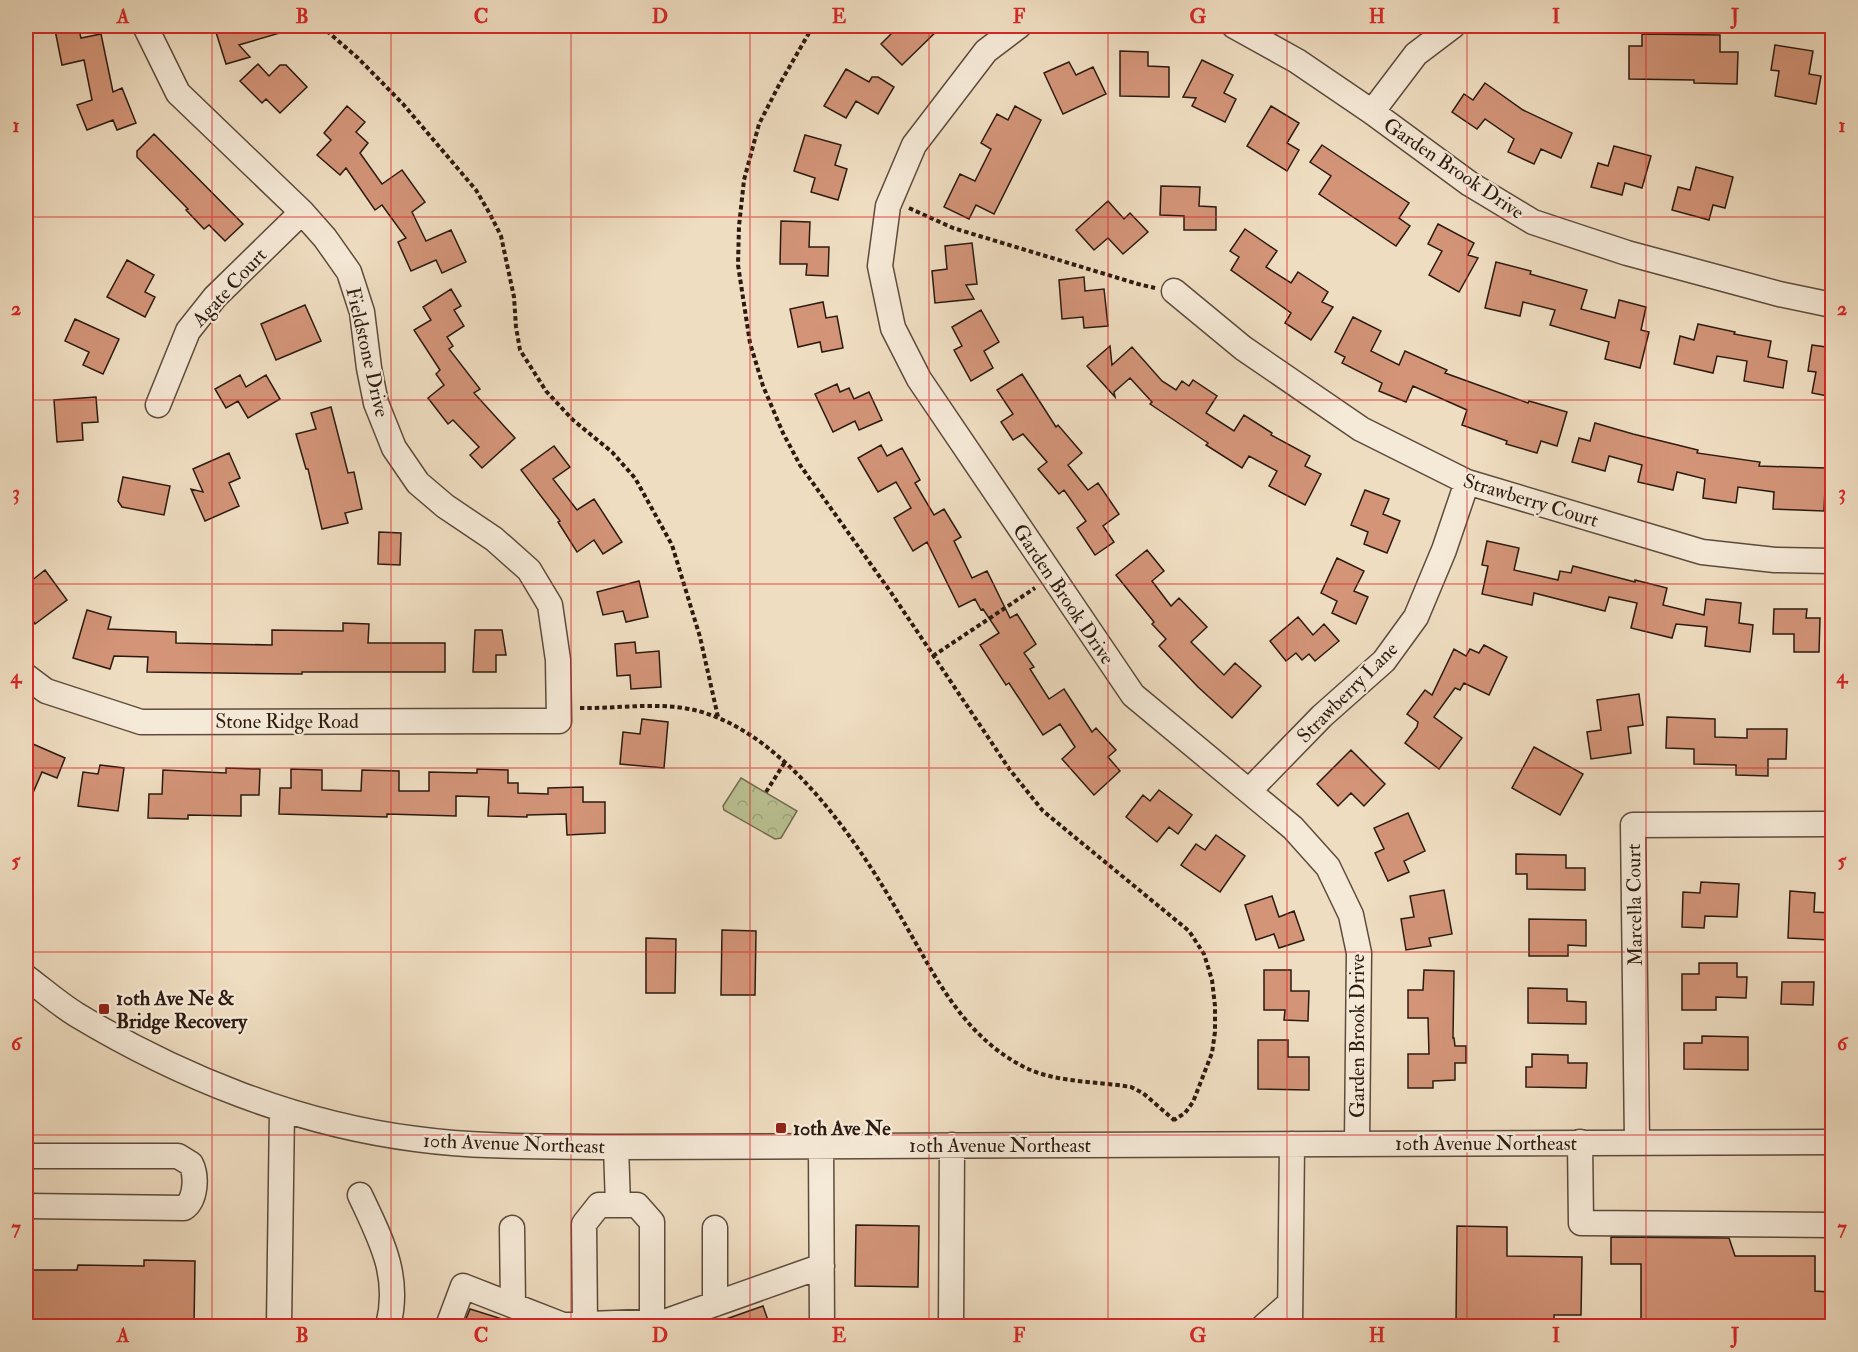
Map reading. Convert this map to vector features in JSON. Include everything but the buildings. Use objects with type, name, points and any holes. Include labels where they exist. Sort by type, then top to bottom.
[{"type":"street","name":"Fieldstone Drive","points":[[146,26],[178,93],[302,212],[326,238],[350,272],[362,312],[376,403],[394,448],[418,483],[445,506],[494,539],[529,570],[550,605],[558,660],[559,721]]},
{"type":"street","name":"Garden Brook Drive","points":[[1018,26],[986,51],[914,145],[888,206],[880,266],[893,328],[919,380],[1133,695],[1250,790],[1293,828],[1328,867],[1351,915],[1359,953],[1357,1143]]},
{"type":"street","name":"Garden Brook Drive","points":[[1234,26],[1297,62],[1372,112],[1470,184],[1533,222],[1627,253],[1779,294],[1833,305]]},
{"type":"street","points":[[1372,112],[1416,54],[1453,26]]},
{"type":"street","name":"Agate Court","points":[[158,405],[188,331],[215,297],[302,212]]},
{"type":"street","name":"Strawberry Court","points":[[1174,291],[1243,348],[1361,429],[1467,482],[1702,552],[1775,560],[1833,561]]},
{"type":"street","name":"Strawberry Lane","points":[[1250,790],[1322,716],[1384,661],[1416,617],[1444,550],[1467,482]]},
{"type":"street","name":"Stone Ridge Road","points":[[26,676],[46,691],[141,722],[559,721]]},
{"type":"street","name":"Marcella Court","points":[[1637,1142],[1633,825],[1826,824]]},
{"type":"street","name":"10th Avenue Northeast","points":[[30,987],[161,1061],[282,1109],[351,1129],[417,1139],[530,1146],[616,1147],[1833,1142]]},
{"type":"street","points":[[279,1326],[282,1109]]},
{"type":"street","points":[[1580,1142],[1581,1223],[1833,1225]]},
{"type":"street","points":[[1264,1326],[1290,1315],[1292,1144]]},
{"type":"street","points":[[951,1326],[952,1145]]},
{"type":"street","points":[[821,1146],[822,1326]]},
{"type":"street","points":[[616,1147],[618,1205]]},
{"type":"street","points":[[26,1156],[178,1156],[191,1164],[194,1195],[189,1205],[184,1208],[26,1206]]},
{"type":"street","points":[[360,1196],[383,1244],[392,1276],[393,1307],[388,1326]]},
{"type":"street","points":[[585,1324],[584,1224],[599,1205],[637,1205],[652,1222],[652,1322]]},
{"type":"street","points":[[512,1228],[513,1305]]},
{"type":"street","points":[[715,1228],[715,1304]]},
{"type":"street","points":[[448,1326],[463,1286],[563,1325],[652,1322],[667,1321],[822,1266]]},
{"type":"path","points":[[321,26],[358,58],[403,104],[476,190],[490,214],[501,236],[514,297],[520,350],[546,391],[559,406],[612,452],[635,478],[672,545],[700,637],[718,717]]},
{"type":"path","points":[[813,26],[759,124],[744,180],[738,265],[750,343],[763,387],[800,465],[892,594],[1010,770],[1042,811],[1189,931],[1204,954],[1212,980],[1215,1006],[1212,1053],[1193,1102],[1185,1113],[1174,1120]]},
{"type":"path","points":[[891,199],[953,228],[1138,284],[1174,291]]},
{"type":"path","points":[[933,656],[1052,576]]},
{"type":"path","points":[[593,708],[667,707],[694,710],[718,717],[748,733],[785,762],[851,838],[887,892],[943,990],[970,1028],[997,1051],[1039,1074],[1131,1087],[1143,1093],[1174,1120],[1174,1144]]},
{"type":"path","points":[[766,792],[785,762]]},
{"type":"green space","points":[[741,778],[797,811],[781,838],[775,839],[724,810],[723,806]]},
{"type":"place","name":"10th Ave Ne & Bridge Recovery","points":[[104,1009]]},
{"type":"place","name":"10th Ave Ne","points":[[781,1128]]}]
